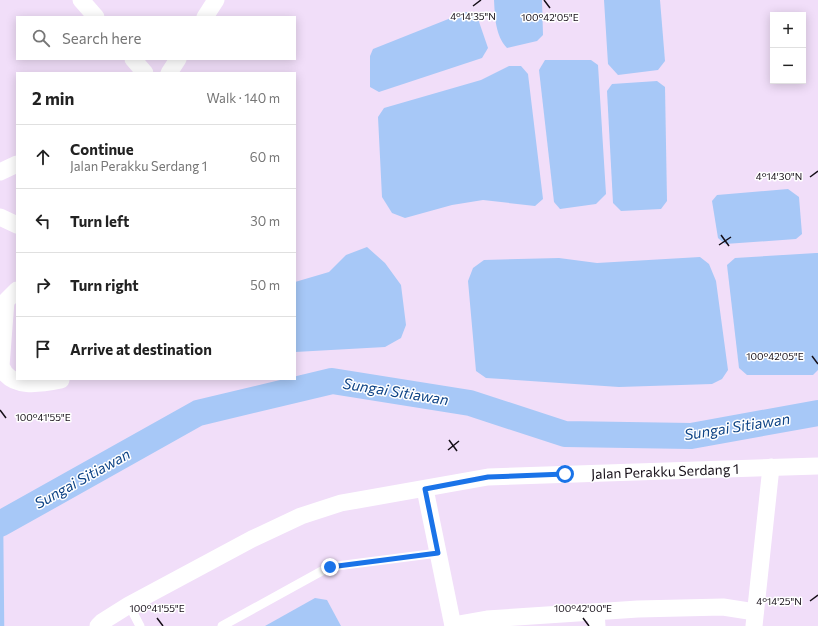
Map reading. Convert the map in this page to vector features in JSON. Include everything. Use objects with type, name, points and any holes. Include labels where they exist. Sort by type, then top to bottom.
[{"type":"street","points":[[81,0],[95,16]]},
{"type":"street","points":[[207,16],[216,0]]},
{"type":"street","points":[[134,60],[145,72]]},
{"type":"street","points":[[170,72],[177,60]]},
{"type":"street","points":[[0,172],[16,164]]},
{"type":"street","points":[[0,217],[16,225]]},
{"type":"street","points":[[8,295],[1,366],[3,371],[14,380],[34,385],[61,380]]},
{"type":"street","points":[[421,490],[438,553],[453,626],[487,618],[597,619],[723,607],[754,619],[771,466]]},
{"type":"street","name":"Jalan Perakku Serdang 1","points":[[98,626],[129,605],[238,546],[301,516],[341,504],[488,477],[616,474],[771,466],[818,466]]},
{"type":"lane","points":[[222,626],[330,567],[438,553]]},
{"type":"lane","points":[[129,605],[140,626]]},
{"type":"water","points":[[494,0],[542,0],[543,35],[537,41],[507,48],[498,32],[495,19]]},
{"type":"water","points":[[604,0],[660,0],[665,61],[658,70],[618,75],[608,64]]},
{"type":"water","points":[[466,12],[477,16],[488,48],[482,58],[379,92],[370,87],[370,56],[373,49]]},
{"type":"water","points":[[545,60],[591,60],[598,65],[606,194],[596,204],[560,209],[554,202],[539,70]]},
{"type":"water","points":[[509,66],[521,66],[528,74],[543,199],[535,206],[483,200],[452,205],[405,218],[392,213],[382,197],[378,117],[384,108],[481,80]]},
{"type":"water","points":[[657,81],[665,87],[667,201],[661,209],[621,211],[613,203],[607,91],[612,84]]},
{"type":"water","points":[[788,189],[799,197],[802,234],[796,239],[725,244],[718,238],[712,201],[717,195]]},
{"type":"water","points":[[367,247],[385,263],[401,285],[406,325],[401,338],[385,347],[296,352],[296,282],[329,272],[346,255]]},
{"type":"water","points":[[818,253],[818,370],[813,375],[747,375],[739,368],[727,265],[735,258]]},
{"type":"water","points":[[700,257],[709,264],[716,281],[728,370],[722,379],[712,384],[619,387],[486,378],[476,371],[468,281],[473,268],[484,260],[559,258],[597,263]]},
{"type":"water","points":[[315,598],[327,600],[341,626],[265,626]]},
{"type":"waterway","name":"Sungai Sitiawan","points":[[0,524],[198,413],[332,381],[470,403],[565,434],[691,436],[818,413]]},
{"type":"waterway","points":[[1,524],[2,626]]},
{"type":"route","points":[[330,567],[438,553],[425,489],[488,477],[565,474]]}]
